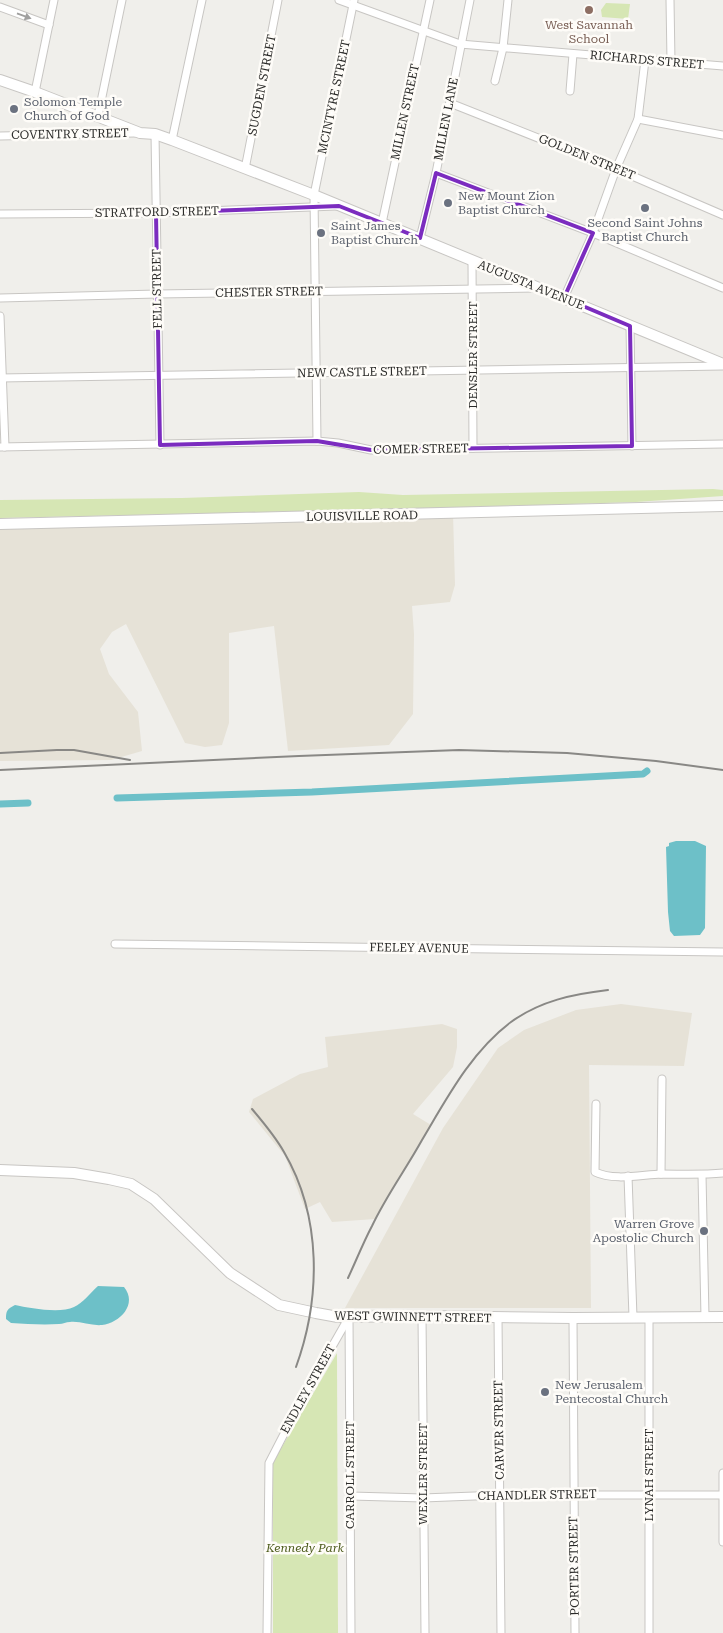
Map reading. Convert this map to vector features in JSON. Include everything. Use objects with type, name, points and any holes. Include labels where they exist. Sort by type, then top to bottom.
[{"type":"main road","name":"AUGUSTA AVENUE","points":[[0,80],[140,133],[155,134],[172,140],[314,195],[723,365]]},
{"type":"main road","name":"LOUISVILLE ROAD","points":[[0,524],[723,506]]},
{"type":"main road","name":"WEST GWINNETT STREET","points":[[0,1170],[74,1173],[132,1184],[154,1200],[230,1273],[279,1305],[338,1317],[723,1317]]},
{"type":"street","points":[[35,92],[54,0]]},
{"type":"street","points":[[98,116],[122,0]]},
{"type":"street","points":[[172,140],[202,0]]},
{"type":"street","name":"SUGDEN STREET","points":[[245,169],[278,0]]},
{"type":"street","name":"RICHARDS STREET","points":[[339,0],[354,3],[460,44],[723,66]]},
{"type":"street","name":"MILLEN STREET","points":[[382,223],[430,0]]},
{"type":"street","name":"MILLEN LANE","points":[[420,238],[436,173],[470,0]]},
{"type":"street","points":[[495,81],[503,48],[508,0]]},
{"type":"street","points":[[670,0],[671,61]]},
{"type":"street","name":"MCINTYRE STREET","points":[[314,207],[314,195],[354,3]]},
{"type":"street","points":[[0,7],[49,25]]},
{"type":"street","points":[[570,91],[573,54]]},
{"type":"street","points":[[564,298],[593,233],[616,168],[638,119],[645,60]]},
{"type":"street","name":"GOLDEN STREET","points":[[450,103],[616,168],[723,215]]},
{"type":"street","points":[[638,119],[723,135]]},
{"type":"street","name":"COVENTRY STREET","points":[[0,136],[140,133]]},
{"type":"street","name":"FELL STREET","points":[[155,134],[160,445]]},
{"type":"street","points":[[436,173],[593,233],[723,288]]},
{"type":"street","name":"AUGUSTA AVENUE","points":[[314,207],[339,206]]},
{"type":"street","points":[[314,207],[317,441]]},
{"type":"street","name":"STRATFORD STREET","points":[[0,214],[156,213],[314,207]]},
{"type":"street","name":"DENSLER STREET","points":[[472,261],[474,448]]},
{"type":"street","name":"CHESTER STREET","points":[[0,298],[538,288]]},
{"type":"street","points":[[0,316],[2,447]]},
{"type":"street","points":[[630,326],[632,446]]},
{"type":"street","name":"NEW CASTLE STREET","points":[[2,378],[723,365]]},
{"type":"street","name":"COMER STREET","points":[[2,447],[317,441],[371,450],[723,444]]},
{"type":"street","name":"FEELEY AVENUE","points":[[114,944],[723,952]]},
{"type":"street","points":[[661,1174],[662,1079]]},
{"type":"street","points":[[596,1104],[595,1172],[601,1175],[628,1176],[723,1173]]},
{"type":"street","points":[[702,1175],[705,1317]]},
{"type":"street","points":[[628,1176],[633,1317]]},
{"type":"street","name":"WEXLER STREET","points":[[422,1316],[425,1633]]},
{"type":"street","name":"ENDLEY STREET","points":[[267,1633],[269,1462],[349,1317]]},
{"type":"street","name":"CARROLL STREET","points":[[349,1317],[351,1633]]},
{"type":"street","name":"LYNAH STREET","points":[[649,1317],[649,1633]]},
{"type":"street","name":"CARVER STREET","points":[[498,1318],[501,1633]]},
{"type":"street","name":"PORTER STREET","points":[[573,1318],[575,1633]]},
{"type":"street","points":[[723,1473],[723,1542]]},
{"type":"street","name":"CHANDLER STREET","points":[[351,1496],[423,1498],[574,1494],[723,1495]]},
{"type":"highlighted area","points":[[436,173],[593,233],[564,298],[630,326],[632,446],[371,450],[317,441],[160,445],[156,213],[339,206],[420,238]]},
{"type":"shaded area","points":[[453,513],[455,585],[450,602],[412,606],[414,634],[413,714],[389,745],[288,751],[274,626],[229,633],[229,723],[222,745],[205,747],[185,743],[126,624],[112,632],[100,649],[109,674],[138,712],[142,751],[111,760],[0,761],[0,524]]},
{"type":"shaded area","points":[[621,1004],[692,1013],[684,1066],[589,1065],[591,1308],[345,1308],[443,1128],[498,1048],[524,1030],[576,1010]]},
{"type":"shaded area","points":[[442,1024],[457,1029],[457,1047],[453,1067],[413,1114],[431,1125],[375,1219],[332,1222],[320,1202],[305,1209],[285,1156],[249,1112],[253,1099],[300,1074],[328,1067],[325,1037]]},
{"type":"green space","points":[[606,3],[630,4],[628,19],[602,17],[601,10]]},
{"type":"green space","points":[[723,490],[723,496],[636,502],[0,518],[0,500],[182,498],[359,492],[403,495]]},
{"type":"green space","name":"Kennedy Park","points":[[337,1353],[338,1633],[273,1633],[273,1462]]},
{"type":"water","points":[[695,841],[706,846],[705,928],[700,935],[674,936],[670,931],[666,847],[669,846],[669,843]]},
{"type":"water","points":[[98,1286],[124,1287],[128,1293],[128,1306],[121,1317],[115,1321],[102,1325],[74,1322],[29,1324],[11,1323],[6,1319],[8,1310],[15,1305],[53,1310],[74,1307]]},
{"type":"waterway","points":[[117,798],[312,792],[643,774],[647,771]]},
{"type":"waterway","points":[[0,804],[28,803]]},
{"type":"railway","points":[[0,753],[74,750],[130,760]]},
{"type":"railway","points":[[0,770],[459,750],[567,753],[656,761],[723,770]]},
{"type":"railway","points":[[348,1278],[369,1232],[390,1193],[461,1076],[484,1047],[511,1022],[533,1009],[570,996],[608,990]]},
{"type":"railway","points":[[252,1109],[269,1129],[284,1152],[296,1177],[305,1203],[311,1230],[314,1258],[313,1286],[310,1313],[296,1367]]},
{"type":"place","name":"West Savannah School","points":[[589,10]]},
{"type":"place","name":"Solomon Temple Church of God","points":[[14,109]]},
{"type":"place","name":"New Mount Zion Baptist Church","points":[[448,203]]},
{"type":"place","name":"Second Saint Johns Baptist Church","points":[[645,208]]},
{"type":"place","name":"Saint James Baptist Church","points":[[321,233]]},
{"type":"place","name":"Warren Grove Apostolic Church","points":[[704,1231]]},
{"type":"place","name":"New Jerusalem Pentecostal Church","points":[[545,1392]]}]
